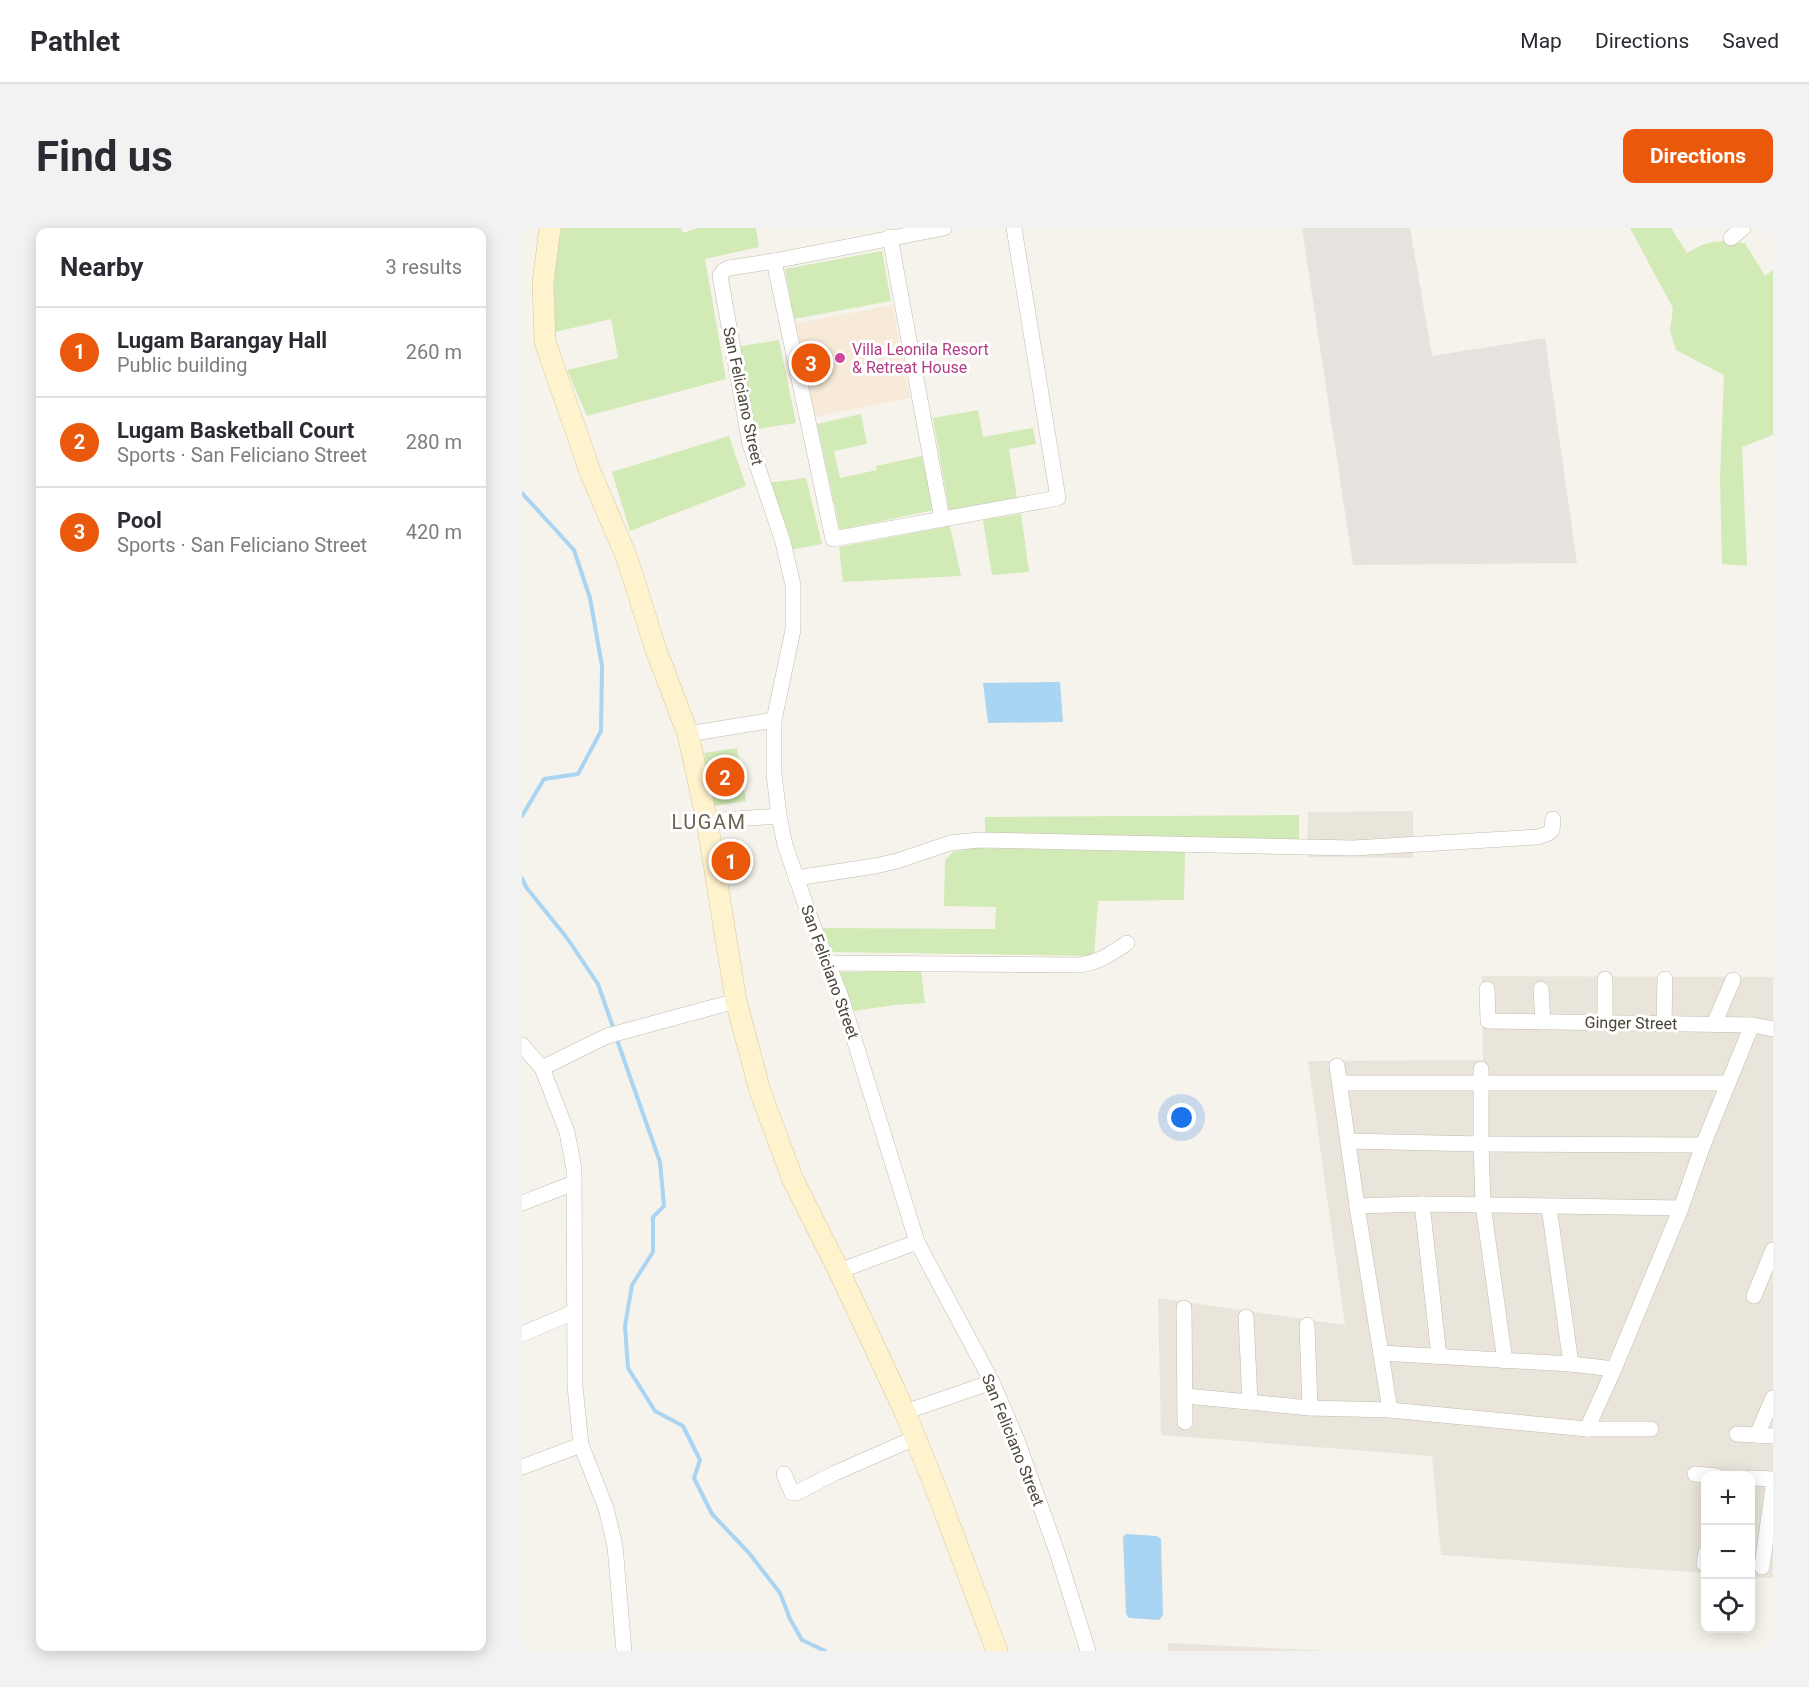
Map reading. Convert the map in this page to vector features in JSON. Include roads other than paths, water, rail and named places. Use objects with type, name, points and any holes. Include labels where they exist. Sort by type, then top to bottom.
[{"type":"street","points":[[550,228],[543,283],[545,342],[591,474],[627,558],[656,650],[688,735],[707,821],[736,1001],[760,1091],[793,1180],[839,1271],[905,1412],[997,1651]]},
{"type":"street","points":[[944,228],[928,229],[774,261],[833,539],[1058,498],[1014,228]]},
{"type":"street","points":[[890,237],[942,519]]},
{"type":"street","name":"San Feliciano Street","points":[[774,261],[729,268],[723,271],[720,283],[750,444],[783,542],[793,585],[793,630],[774,720],[774,774],[778,816],[796,878],[841,997],[917,1242],[992,1382],[1058,1555],[1088,1651]]},
{"type":"street","points":[[688,735],[774,720]]},
{"type":"street","points":[[707,821],[778,816]]},
{"type":"street","points":[[796,878],[875,866],[950,843],[979,840],[1353,848],[1538,837],[1552,830],[1553,819]]},
{"type":"street","points":[[828,963],[1091,964],[1102,960],[1127,943]]},
{"type":"street","points":[[1605,979],[1605,1022]]},
{"type":"street","points":[[1664,1022],[1665,979]]},
{"type":"street","points":[[1714,1024],[1734,980]]},
{"type":"street","name":"Ginger Street","points":[[1487,989],[1488,1021],[1664,1022],[1752,1025],[1773,1029]]},
{"type":"street","points":[[1541,989],[1543,1022]]},
{"type":"street","points":[[542,1068],[623,1030],[736,1001]]},
{"type":"street","points":[[1587,1429],[1681,1208],[1703,1145],[1752,1025]]},
{"type":"street","points":[[522,1045],[542,1068],[567,1132],[574,1169],[575,1386],[581,1445],[606,1508],[615,1546],[624,1651]]},
{"type":"street","points":[[1337,1066],[1390,1410]]},
{"type":"street","points":[[1340,1083],[1481,1077],[1728,1083]]},
{"type":"street","points":[[1481,1077],[1483,1205],[1505,1361]]},
{"type":"street","points":[[1348,1141],[1703,1145]]},
{"type":"street","points":[[522,1203],[574,1183]]},
{"type":"street","points":[[1357,1206],[1422,1204],[1681,1208]]},
{"type":"street","points":[[1422,1204],[1439,1356]]},
{"type":"street","points":[[1549,1207],[1571,1364]]},
{"type":"street","points":[[839,1271],[917,1242]]},
{"type":"street","points":[[1754,1296],[1773,1250]]},
{"type":"street","points":[[1184,1308],[1185,1422]]},
{"type":"street","points":[[522,1334],[574,1312]]},
{"type":"street","points":[[1246,1317],[1250,1402]]},
{"type":"street","points":[[1307,1325],[1310,1408]]},
{"type":"street","points":[[1381,1353],[1571,1364],[1614,1369]]},
{"type":"street","points":[[905,1412],[992,1382]]},
{"type":"street","points":[[1186,1396],[1310,1408],[1390,1410],[1587,1429],[1650,1429]]},
{"type":"street","points":[[1757,1435],[1773,1398]]},
{"type":"street","points":[[1737,1434],[1773,1436]]},
{"type":"street","points":[[784,1474],[792,1493],[796,1493],[915,1438]]},
{"type":"street","points":[[522,1467],[581,1445]]},
{"type":"street","points":[[1695,1474],[1701,1474]]},
{"type":"street","points":[[1755,1478],[1773,1479]]},
{"type":"street","points":[[1762,1567],[1773,1486]]},
{"type":"water","points":[[810,346],[816,348],[816,364],[820,376],[815,379],[809,373],[806,365],[807,348]]},
{"type":"water","points":[[1060,682],[1063,722],[988,723],[983,683]]},
{"type":"water","points":[[1126,1534],[1157,1536],[1161,1539],[1163,1615],[1159,1620],[1129,1618],[1126,1614],[1123,1537]]},
{"type":"waterway","points":[[522,493],[574,550],[590,598],[602,666],[601,731],[578,774],[544,779],[522,816]]},
{"type":"waterway","points":[[522,878],[526,887],[567,938],[598,984],[614,1030]]},
{"type":"waterway","points":[[616,1037],[660,1162],[664,1206],[653,1217],[653,1252],[632,1285],[625,1326],[628,1368],[655,1411],[683,1426],[700,1460],[694,1478],[712,1514],[749,1553],[780,1593],[790,1619],[802,1640],[825,1651]]},
{"type":"place","name":"Villa Leonila Resort & Retreat House","points":[[840,358]]},
{"type":"place","name":"Pool","points":[[811,363]]},
{"type":"place","name":"Lugam Basketball Court","points":[[725,777]]},
{"type":"place","name":"Lugam Barangay Hall","points":[[731,861]]},
{"type":"district","name":"LUGAM","points":[[709,822]]}]
